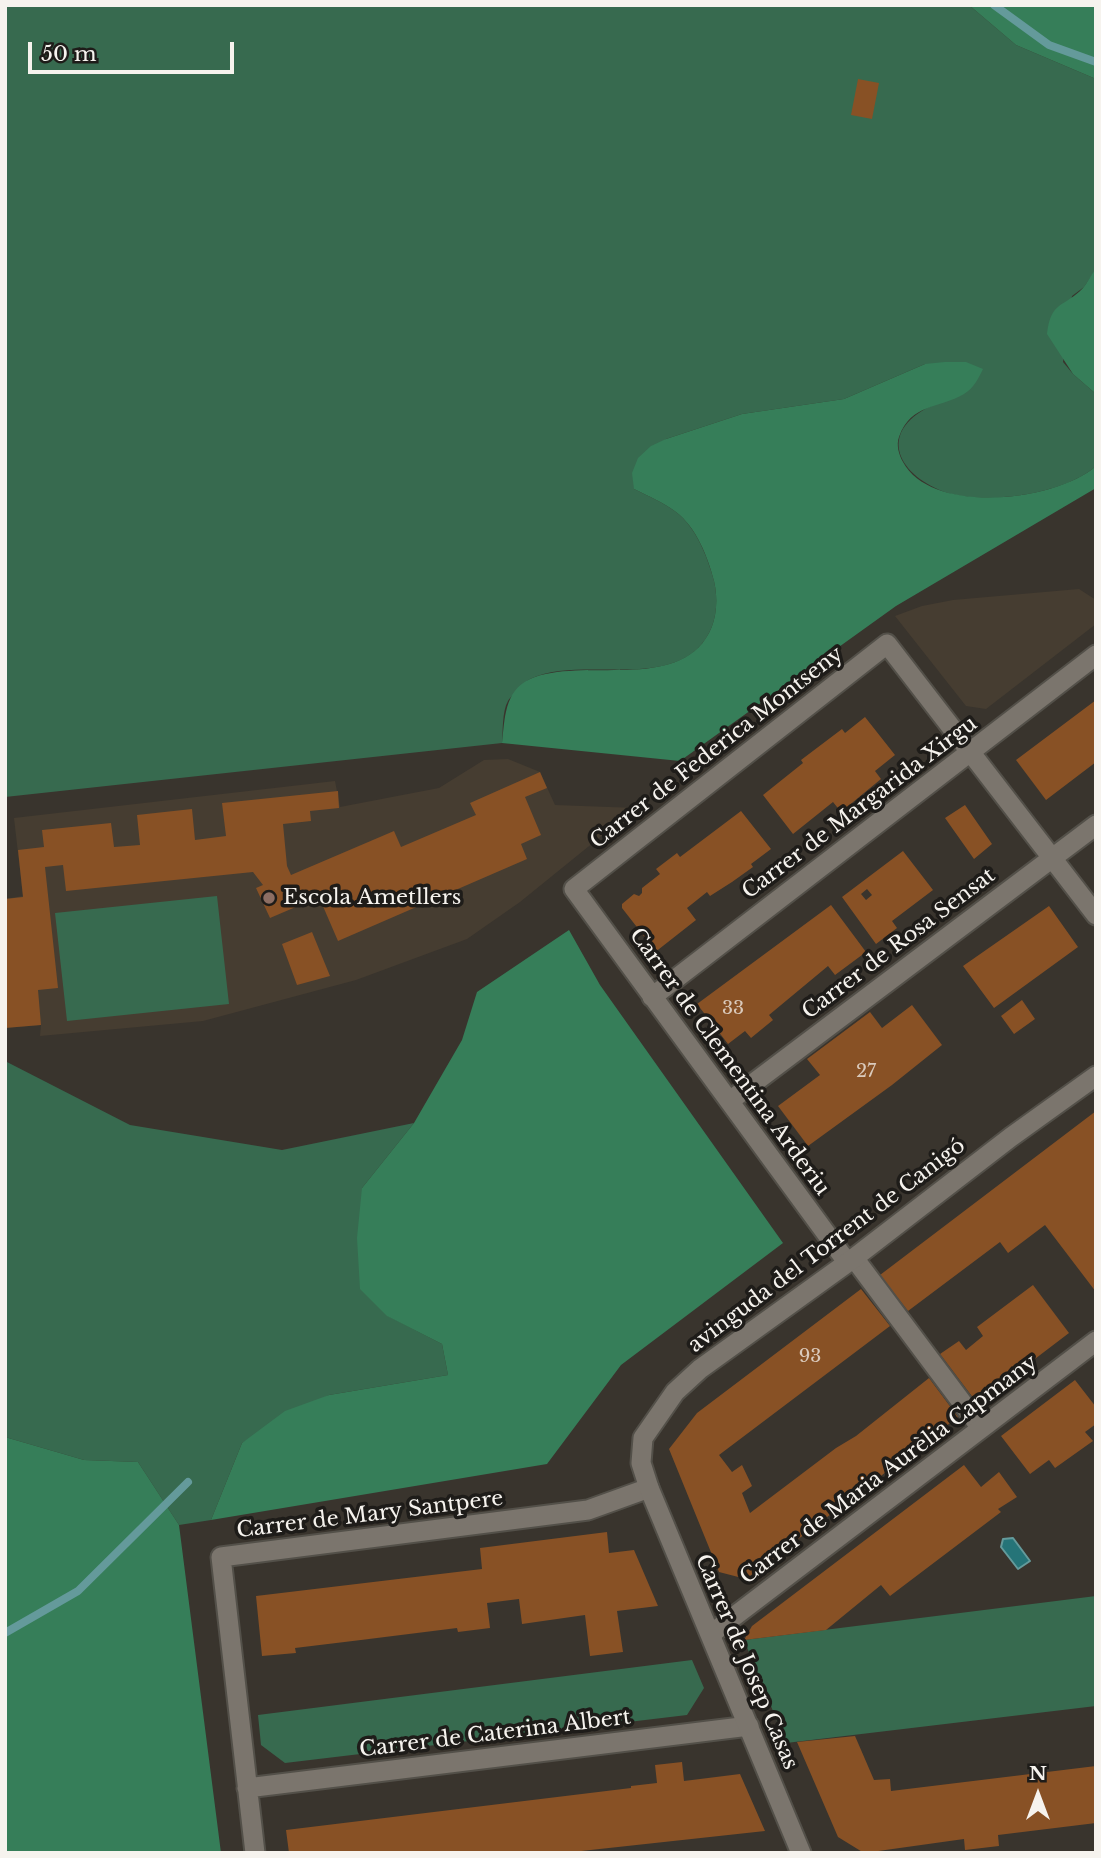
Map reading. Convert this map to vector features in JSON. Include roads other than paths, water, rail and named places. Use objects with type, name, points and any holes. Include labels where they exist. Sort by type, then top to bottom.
[{"type":"street","name":"Carrer de Federica Montseny","points":[[574,889],[887,644],[971,753]]},
{"type":"street","name":"Carrer de Margarida Xirgu","points":[[652,997],[1096,655]]},
{"type":"street","points":[[971,753],[1096,915]]},
{"type":"street","name":"Carrer de Rosa Sensat","points":[[731,1100],[1096,825]]},
{"type":"street","name":"Carrer de Clementina Arderiu","points":[[574,889],[652,997],[981,1428]]},
{"type":"street","name":"avinguda del Torrent de Canigó","points":[[649,1488],[641,1463],[643,1438],[675,1392],[700,1369],[851,1260],[1011,1137],[1096,1076]]},
{"type":"street","name":"Carrer de Maria Aurèlia Capmany","points":[[710,1634],[1096,1341]]},
{"type":"street","name":"Carrer de Josep Casas","points":[[649,1488],[801,1853]]},
{"type":"street","name":"Carrer de Mary Santpere","points":[[255,1853],[221,1557],[588,1510],[649,1488]]},
{"type":"street","name":"Carrer de Caterina Albert","points":[[247,1788],[749,1726]]},
{"type":"water","points":[[1013,1538],[1030,1561],[1018,1569],[1001,1547],[1003,1539]]},
{"type":"waterway","points":[[994,5],[1049,45],[1096,62]]},
{"type":"waterway","points":[[5,1633],[78,1591],[188,1482]]},
{"type":"place","name":"Escola Ametllers","points":[[269,898]]}]
